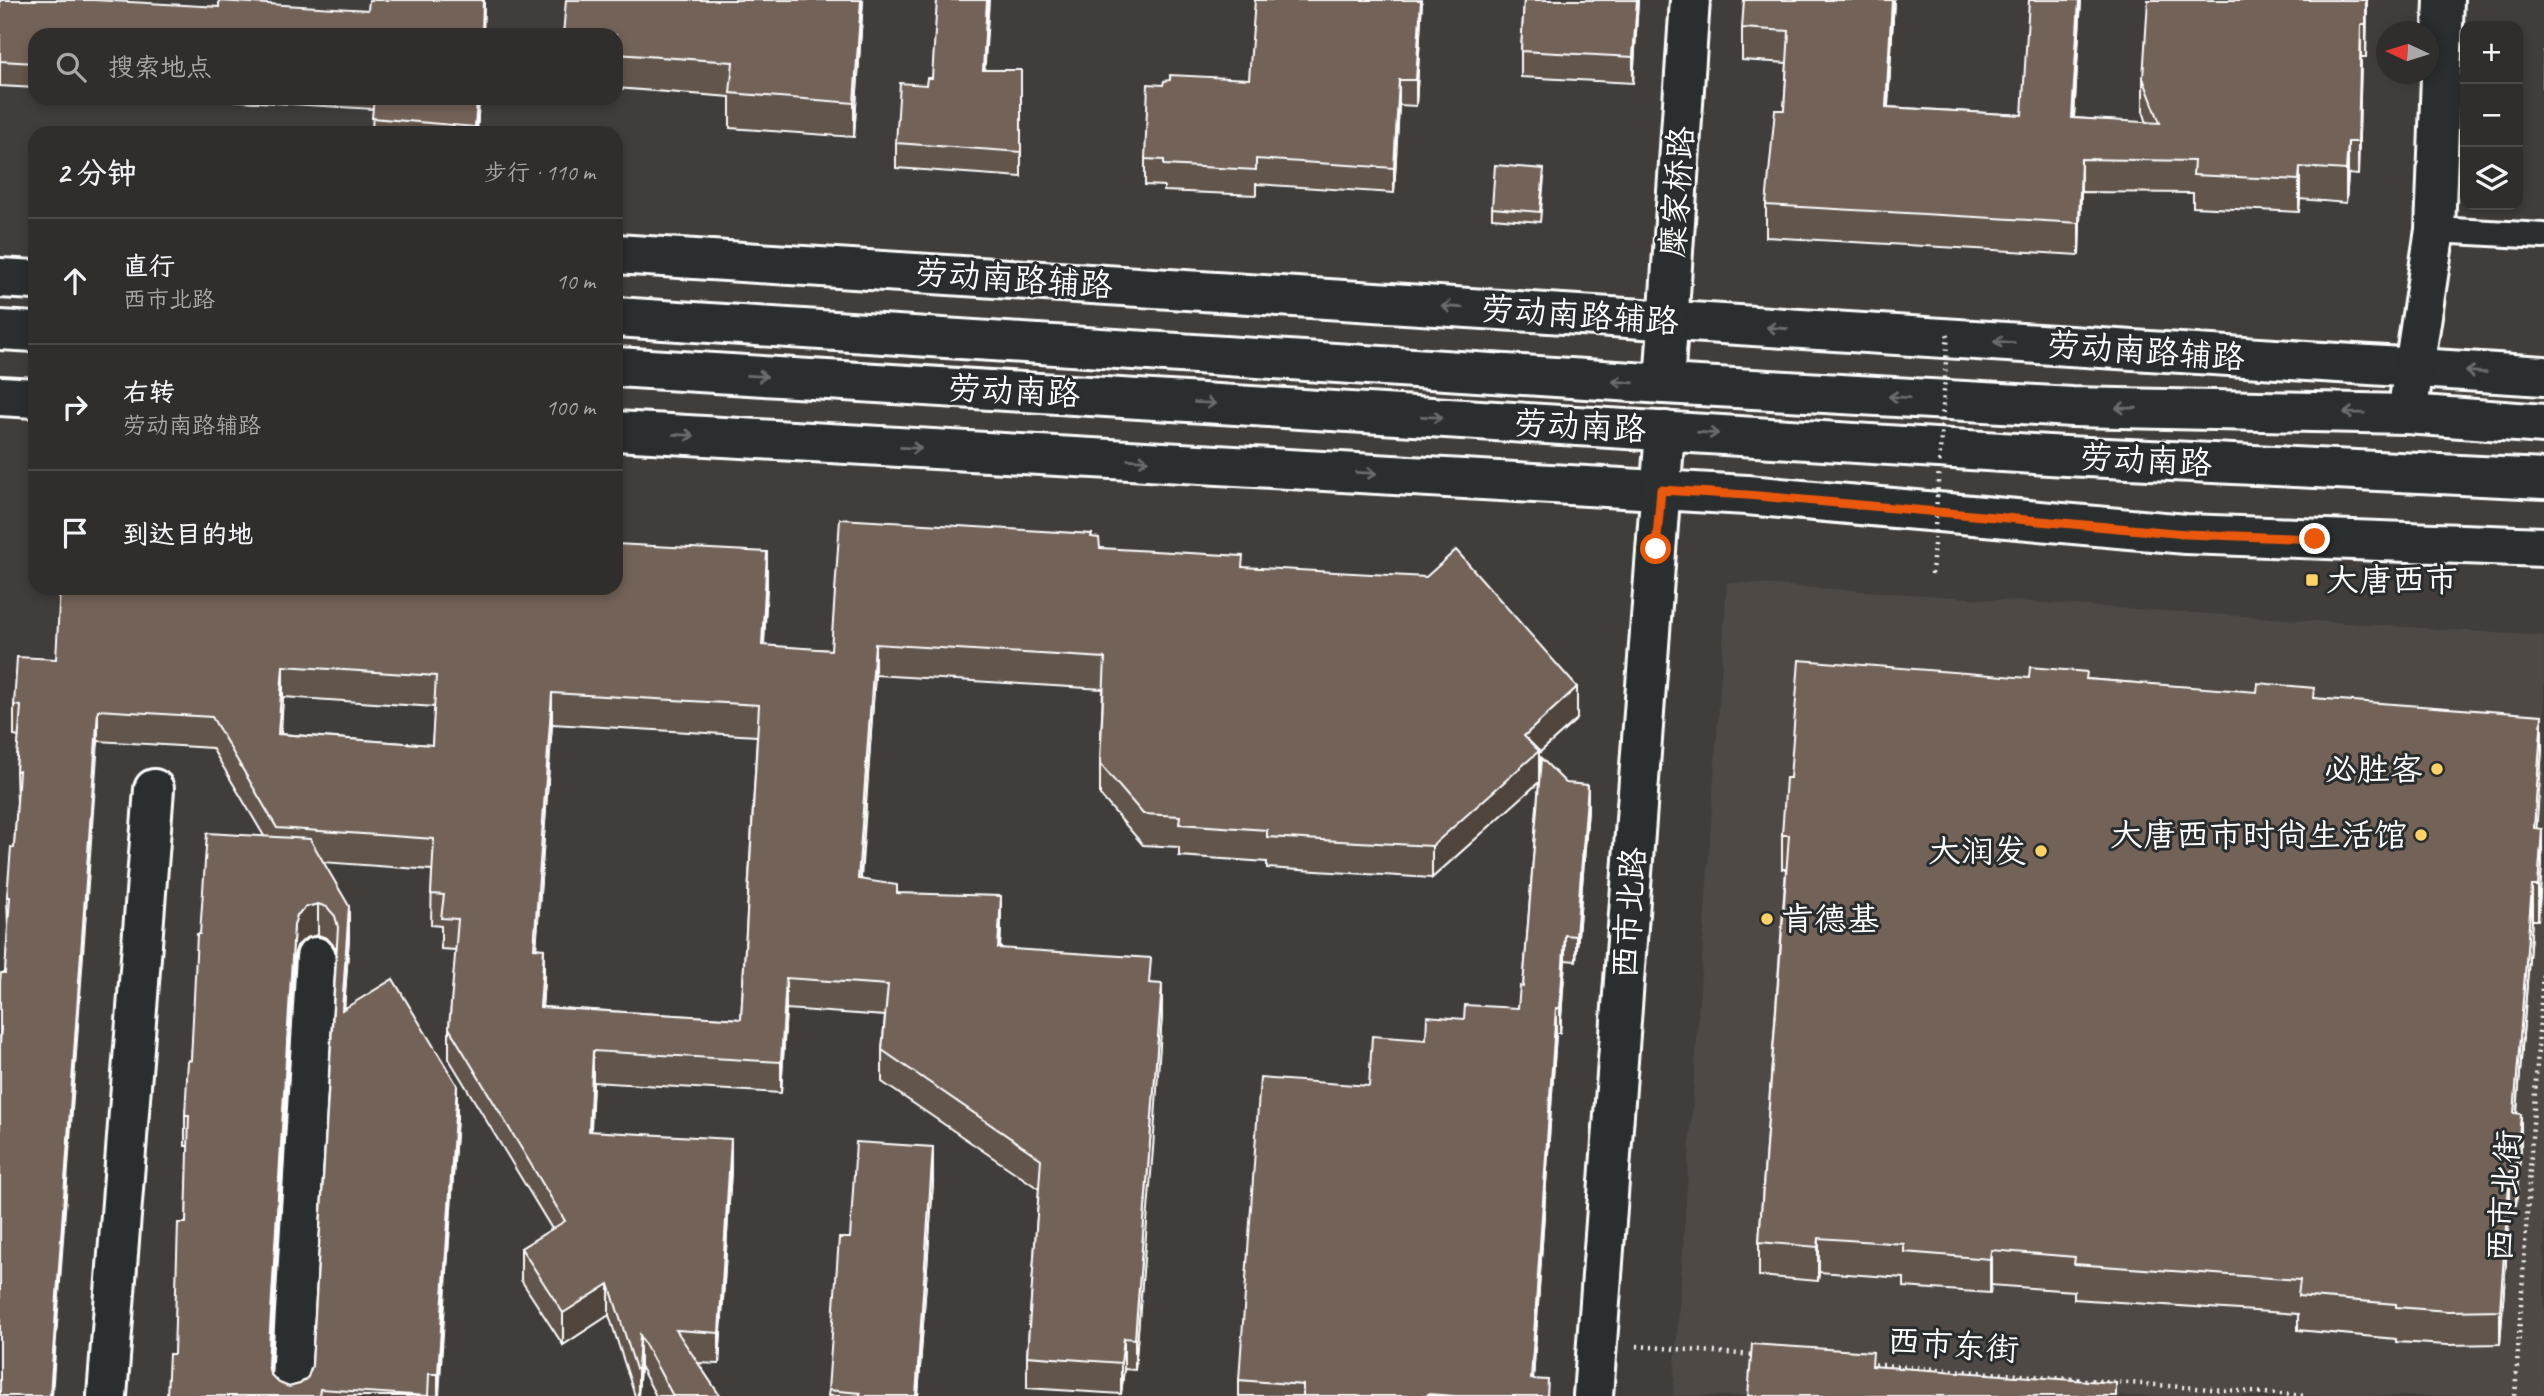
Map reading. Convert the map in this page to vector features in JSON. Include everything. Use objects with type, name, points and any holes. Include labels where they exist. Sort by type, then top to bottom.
[{"type":"street","name":"糜家桥路","points":[[1664,384],[1690,0]]},
{"type":"street","points":[[2407,414],[2435,230],[2444,0]]},
{"type":"street","name":"劳动南路辅路","points":[[623,254],[2544,376]]},
{"type":"street","points":[[0,278],[28,280]]},
{"type":"street","name":"劳动南路","points":[[623,317],[1664,384],[2072,407],[2407,414],[2544,424]]},
{"type":"street","points":[[0,330],[28,332]]},
{"type":"street","name":"劳动南路","points":[[623,367],[2066,456],[2544,479]]},
{"type":"street","points":[[0,396],[28,398]]},
{"type":"street","points":[[623,431],[1747,495],[2186,534],[2544,547]]},
{"type":"street","name":"西市北路","points":[[1593,1396],[1665,431]]},
{"type":"street","points":[[107,1396],[154,789]]},
{"type":"street","points":[[290,1396],[316,957]]},
{"type":"lane","points":[[2435,230],[2544,236]]},
{"type":"path","points":[[1932,574],[1948,330]]},
{"type":"path","name":"西市北街","points":[[2515,1396],[2544,957]]},
{"type":"path","points":[[1596,1343],[1763,1356]]},
{"type":"path","name":"西市东街","points":[[1861,1363],[2306,1396]]},
{"type":"shaded area","name":"大唐西市","points":[[1727,582],[2544,636],[2544,1396],[1673,1396]]},
{"type":"building","points":[[0,0],[94,0],[219,7],[219,1],[368,10],[369,0],[483,0],[482,28],[28,28],[28,63],[0,61]]},
{"type":"building","points":[[566,0],[861,0],[854,103],[730,93],[733,62],[623,54],[623,28],[564,28]]},
{"type":"building","points":[[937,0],[987,0],[983,70],[1021,70],[1021,152],[896,143],[900,83],[926,85],[927,78],[932,78]]},
{"type":"building","points":[[1255,0],[1421,0],[1416,80],[1399,80],[1394,168],[1256,159],[1256,170],[1164,165],[1164,160],[1145,159],[1148,84],[1163,85],[1164,81],[1170,80],[1170,75],[1249,79]]},
{"type":"building","points":[[1524,0],[1637,0],[1633,57],[1521,51]]},
{"type":"building","points":[[1744,0],[1892,0],[1886,107],[2022,115],[2029,0],[2079,0],[2072,118],[2160,123],[2143,78],[2148,0],[2366,0],[2366,25],[2361,25],[2358,142],[2348,142],[2346,170],[2300,167],[2299,180],[2193,175],[2194,161],[2081,159],[2079,223],[1766,205],[1775,110],[1784,110],[1789,31],[1742,28]]},
{"type":"building","points":[[373,105],[477,105],[475,126],[372,118]]},
{"type":"building","points":[[1495,165],[1544,169],[1540,212],[1492,208]]},
{"type":"building","points":[[840,519],[1092,534],[1091,537],[1099,538],[1100,548],[1243,556],[1242,567],[1426,577],[1456,550],[1577,687],[1524,736],[1539,751],[1432,846],[1267,837],[1267,830],[1179,824],[1180,816],[1143,814],[1100,764],[1105,658],[875,644],[858,879],[897,885],[897,893],[1001,896],[998,948],[1151,958],[1149,983],[1162,984],[1135,1339],[1124,1338],[1121,1363],[1027,1356],[1041,1159],[882,1050],[888,985],[786,978],[781,1062],[593,1051],[589,1131],[731,1139],[719,1333],[676,1330],[720,1396],[673,1396],[640,1335],[636,1369],[609,1284],[563,1313],[521,1248],[565,1221],[449,1028],[458,919],[441,918],[444,895],[431,894],[434,839],[277,828],[212,717],[98,710],[50,1396],[0,1396],[0,981],[1,973],[5,973],[10,897],[7,897],[11,847],[14,848],[19,771],[16,771],[21,706],[14,705],[17,657],[56,659],[60,595],[623,595],[623,544],[767,552],[762,645],[831,650]],"holes":[[[283,666],[436,676],[432,745],[278,734]],[[552,693],[759,705],[741,1019],[540,1007],[544,949],[534,948]]]},
{"type":"building","name":"大唐西市","points":[[1799,660],[2029,678],[2030,667],[2087,672],[2086,679],[2257,692],[2258,683],[2314,688],[2313,698],[2542,715],[2534,828],[2542,829],[2538,886],[2532,886],[2514,1113],[2521,1114],[2516,1171],[2510,1171],[2500,1310],[2448,1311],[2298,1296],[2300,1280],[2074,1264],[2075,1257],[1991,1250],[1990,1259],[1904,1252],[1904,1244],[1819,1238],[1818,1247],[1759,1242],[1789,835],[1782,835],[1786,778],[1790,778]]},
{"type":"building","points":[[1541,758],[1566,783],[1588,785],[1576,936],[1565,935],[1560,1008],[1556,1008],[1531,1379],[1548,1380],[1547,1396],[1303,1396],[1303,1385],[1239,1380],[1260,1078],[1369,1086],[1372,1036],[1426,1040],[1427,1016],[1464,1019],[1465,1005],[1518,1008],[1520,986],[1523,987]]},
{"type":"building","points":[[207,833],[310,839],[349,906],[342,1010],[393,979],[457,1085],[438,1374],[429,1374],[428,1396],[320,1389],[319,1396],[167,1396],[169,1354],[174,1354],[178,1223],[186,1223],[189,1115],[185,1115],[188,1060],[191,1061],[197,934],[200,934]],"holes":[[[318,904],[327,907],[335,916],[338,927],[312,1366],[308,1377],[300,1384],[289,1387],[279,1383],[270,1374],[268,1364],[294,925],[297,915],[306,907]]]},
{"type":"building","points":[[856,1142],[933,1147],[916,1396],[860,1396],[860,1393],[828,1390],[839,1238],[850,1238]]},
{"type":"building","points":[[1752,1344],[1873,1352],[1872,1366],[2116,1383],[2116,1396],[1748,1396]]},
{"type":"place","name":"大唐西市","points":[[2312,580]]},
{"type":"place","name":"必胜客","points":[[2437,769]]},
{"type":"place","name":"大唐西市时尚生活馆","points":[[2421,835]]},
{"type":"place","name":"大润发","points":[[2041,851]]},
{"type":"place","name":"肯德基","points":[[1767,919]]},
{"type":"route","points":[[1656,549],[1661,490],[1747,495],[2186,534],[2315,539]]}]
